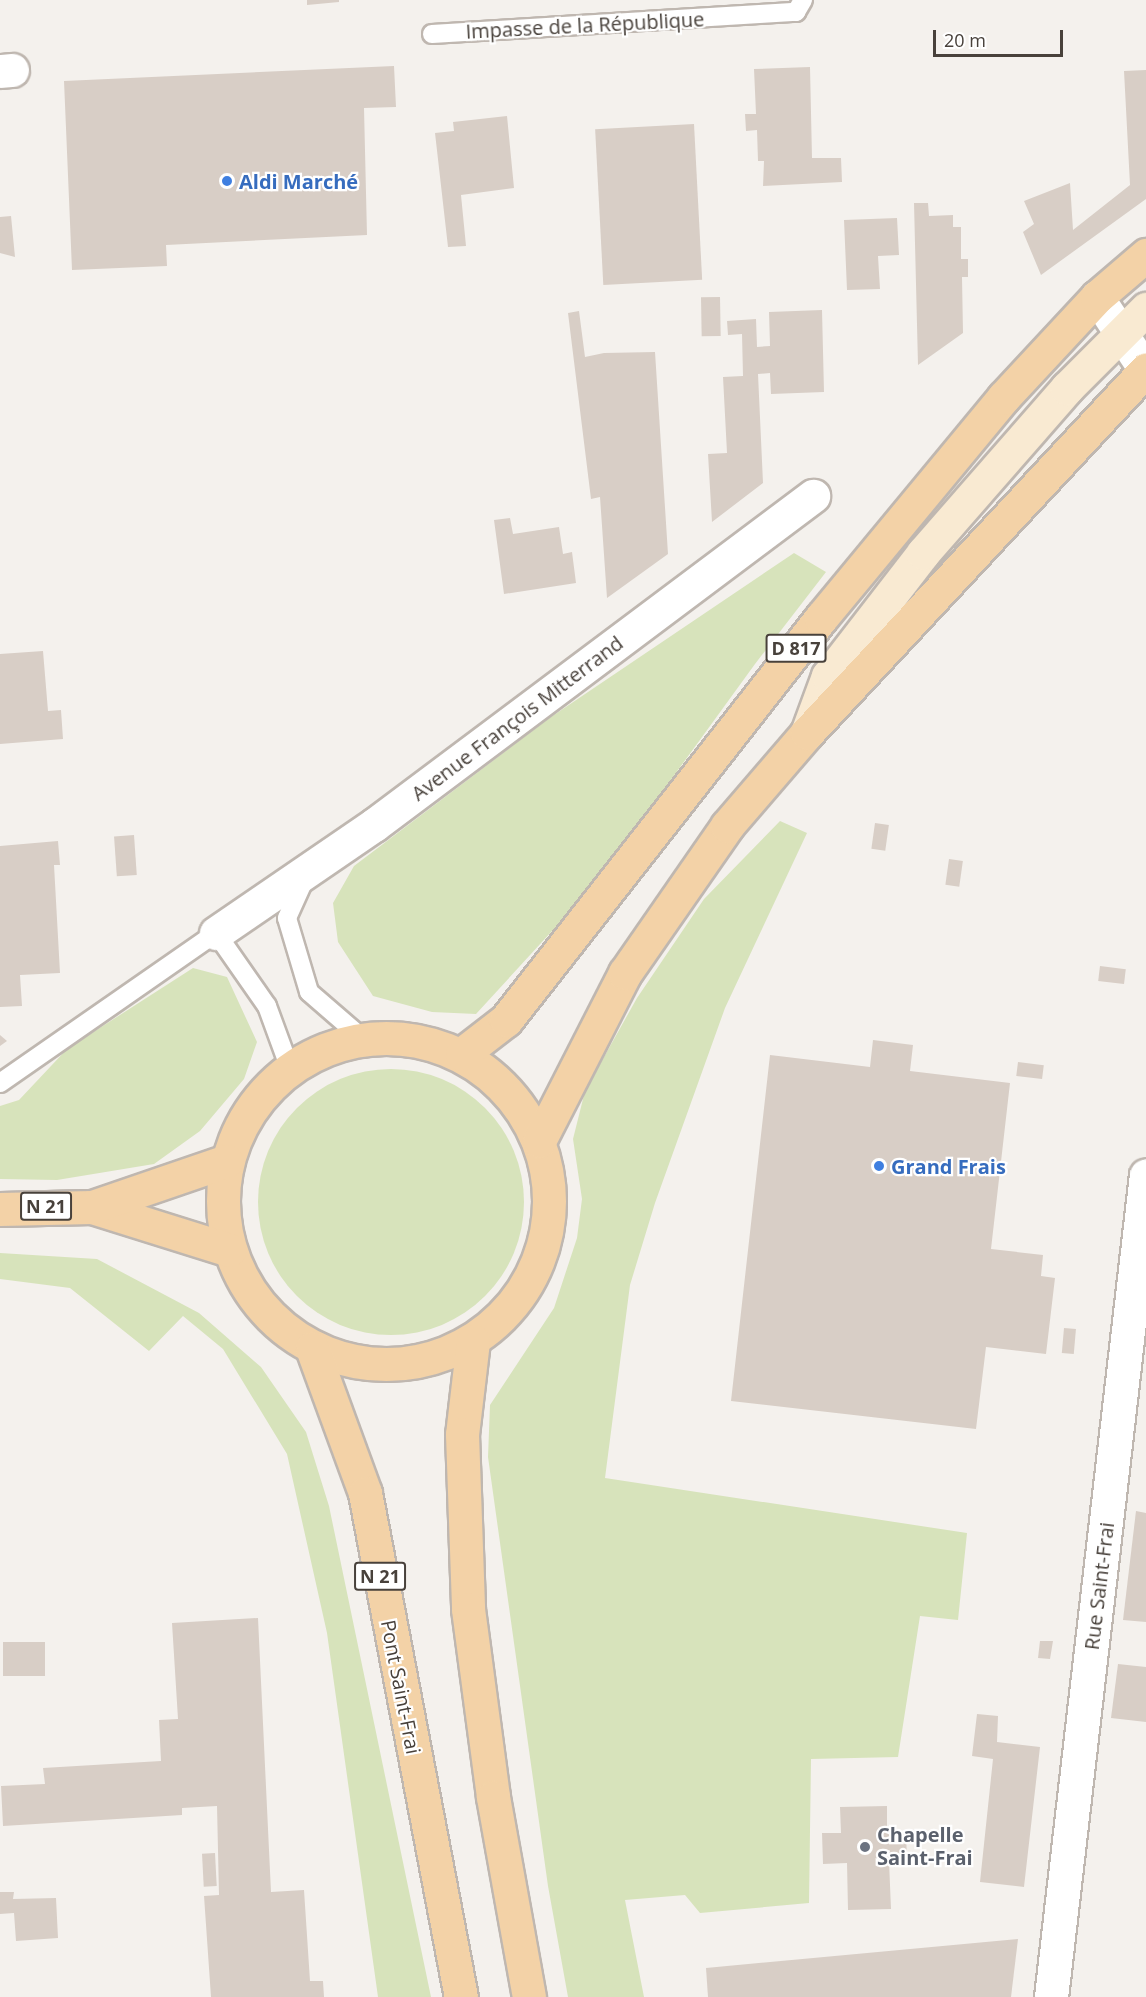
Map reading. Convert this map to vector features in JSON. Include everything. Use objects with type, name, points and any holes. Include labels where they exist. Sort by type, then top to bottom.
[{"type":"main road","name":"D 817","points":[[462,1054],[506,1020],[820,618],[1003,398],[1097,297],[1146,255]]},
{"type":"main road","points":[[539,1141],[625,973],[727,826],[807,733],[1071,452],[1145,369]]},
{"type":"main road","points":[[361,1037],[413,1037],[462,1054],[533,1125],[539,1141],[549,1171],[550,1220],[537,1268],[510,1310],[473,1341],[421,1362],[366,1365],[312,1348],[276,1323],[262,1307],[248,1290],[229,1250],[226,1161],[244,1117],[273,1080],[312,1053],[361,1037]]},
{"type":"main road","name":"N 21","points":[[0,1209],[92,1207],[226,1161]]},
{"type":"main road","name":"N 21","points":[[92,1207],[229,1250]]},
{"type":"main road","points":[[473,1341],[462,1434],[468,1609],[493,1797],[529,1997]]},
{"type":"main road","name":"Pont Saint-Frai","points":[[312,1348],[365,1493],[461,1997]]},
{"type":"street","points":[[1097,297],[1145,369]]},
{"type":"street","points":[[807,733],[828,676],[922,554],[1067,388],[1146,309]]},
{"type":"street","name":"Avenue François Mitterrand","points":[[216,933],[309,870],[813,496]]},
{"type":"street","name":"Rue Saint-Frai","points":[[1051,1997],[1143,1230],[1146,1175]]},
{"type":"lane","name":"Impasse de la République","points":[[432,34],[796,12],[803,0]]},
{"type":"lane","points":[[309,870],[287,918],[309,992],[361,1037]]},
{"type":"lane","points":[[0,1083],[216,933],[267,1005],[290,1069]]},
{"type":"green space","points":[[794,553],[826,572],[755,664],[596,883],[476,1014],[432,1012],[373,996],[338,942],[333,903],[354,866],[548,719]]},
{"type":"green space","points":[[780,821],[807,833],[725,1008],[655,1203],[630,1285],[605,1478],[967,1533],[958,1620],[920,1616],[898,1757],[811,1759],[809,1903],[700,1913],[685,1895],[625,1900],[644,1997],[568,1997],[548,1886],[488,1457],[490,1405],[554,1308],[577,1238],[582,1199],[573,1139],[585,1091],[637,998],[704,899]]},
{"type":"green space","points":[[193,968],[227,977],[257,1042],[244,1079],[200,1131],[154,1164],[57,1180],[0,1179],[0,1106],[19,1100],[67,1049]]},
{"type":"green space","points":[[391,1069],[417,1072],[442,1080],[465,1092],[485,1108],[501,1128],[513,1151],[521,1176],[524,1202],[521,1228],[513,1253],[501,1276],[485,1296],[465,1312],[442,1324],[417,1332],[391,1335],[365,1332],[340,1324],[317,1312],[297,1296],[281,1276],[269,1253],[261,1228],[258,1202],[261,1176],[269,1151],[281,1128],[297,1108],[317,1092],[340,1080],[365,1072]]},
{"type":"green space","points":[[0,1253],[97,1259],[199,1313],[261,1367],[306,1432],[329,1506],[431,1997],[378,1997],[327,1633],[287,1454],[223,1349],[183,1316],[149,1351],[70,1288],[0,1279]]},
{"type":"building","points":[[307,0],[339,0],[339,2],[307,5]]},
{"type":"building","name":"Aldi Marché","points":[[394,66],[396,107],[364,108],[367,235],[166,245],[167,266],[72,270],[64,81]]},
{"type":"building","points":[[810,67],[812,158],[841,158],[842,182],[763,186],[764,161],[758,161],[757,130],[746,131],[745,114],[756,114],[754,69]]},
{"type":"building","points":[[1146,70],[1146,199],[1041,275],[1023,232],[1034,224],[1024,201],[1070,183],[1073,230],[1130,185],[1124,71]]},
{"type":"building","points":[[507,116],[514,188],[461,195],[466,246],[448,247],[435,133],[454,131],[453,122]]},
{"type":"building","points":[[694,124],[702,280],[603,285],[595,129]]},
{"type":"building","points":[[914,203],[928,203],[929,216],[953,215],[953,227],[961,227],[961,259],[968,259],[968,277],[962,277],[963,333],[918,365]]},
{"type":"building","points":[[11,216],[15,257],[0,253],[0,217]]},
{"type":"building","points":[[897,218],[899,255],[878,256],[880,289],[847,290],[844,220]]},
{"type":"building","points":[[701,297],[720,297],[721,336],[702,336]]},
{"type":"building","points":[[822,310],[824,392],[771,394],[770,373],[758,374],[763,483],[712,522],[708,454],[727,453],[723,377],[743,376],[742,334],[728,335],[727,321],[756,319],[757,347],[770,346],[769,312]]},
{"type":"building","points":[[579,311],[585,357],[604,353],[655,352],[668,554],[607,598],[600,497],[591,499],[568,313]]},
{"type":"building","points":[[510,518],[513,534],[559,527],[563,554],[572,552],[576,583],[504,594],[494,520]]},
{"type":"building","points":[[43,651],[48,711],[61,710],[63,739],[0,744],[0,654]]},
{"type":"building","points":[[875,823],[889,825],[885,851],[871,849]]},
{"type":"building","points":[[134,835],[137,875],[117,876],[114,836]]},
{"type":"building","points":[[58,841],[60,865],[54,865],[60,973],[20,975],[22,1006],[0,1007],[0,846]]},
{"type":"building","points":[[949,859],[963,861],[959,887],[945,885]]},
{"type":"building","points":[[1100,966],[1126,969],[1124,984],[1098,981]]},
{"type":"building","points":[[0,1035],[7,1041],[0,1046]]},
{"type":"building","name":"Grand Frais","points":[[873,1040],[913,1045],[910,1071],[1010,1083],[991,1249],[1043,1255],[1041,1276],[1055,1278],[1046,1354],[986,1347],[976,1429],[731,1401],[770,1055],[870,1067]]},
{"type":"building","points":[[1018,1062],[1044,1065],[1042,1079],[1016,1076]]},
{"type":"building","points":[[1064,1328],[1076,1329],[1074,1354],[1062,1353]]},
{"type":"building","points":[[1136,1511],[1146,1513],[1146,1622],[1123,1620]]},
{"type":"building","points":[[258,1618],[271,1892],[304,1890],[310,1981],[323,1981],[324,1997],[211,1997],[204,1896],[219,1895],[217,1806],[182,1808],[182,1815],[3,1826],[1,1786],[45,1784],[43,1768],[161,1761],[159,1720],[178,1719],[172,1623]]},
{"type":"building","points":[[1040,1641],[1053,1641],[1050,1659],[1038,1658]]},
{"type":"building","points":[[3,1642],[45,1642],[45,1676],[3,1676]]},
{"type":"building","points":[[1118,1664],[1146,1667],[1146,1722],[1111,1718]]},
{"type":"building","points":[[977,1714],[998,1716],[997,1742],[1040,1747],[1024,1887],[980,1882],[993,1759],[972,1756]]},
{"type":"building","name":"Chapelle Saint-Frai","points":[[887,1806],[887,1831],[906,1831],[907,1861],[889,1861],[891,1909],[848,1910],[847,1863],[823,1864],[822,1833],[841,1833],[840,1807]]},
{"type":"building","points":[[215,1853],[217,1886],[204,1887],[202,1854]]},
{"type":"building","points":[[0,1892],[14,1892],[13,1899],[56,1898],[58,1938],[16,1941],[14,1913],[0,1914]]},
{"type":"building","points":[[1018,1939],[1011,1997],[708,1997],[706,1968]]},
{"type":"place","name":"Aldi Marché","points":[[227,181]]},
{"type":"place","name":"Grand Frais","points":[[879,1166]]},
{"type":"place","name":"Chapelle Saint-Frai","points":[[865,1847]]}]
